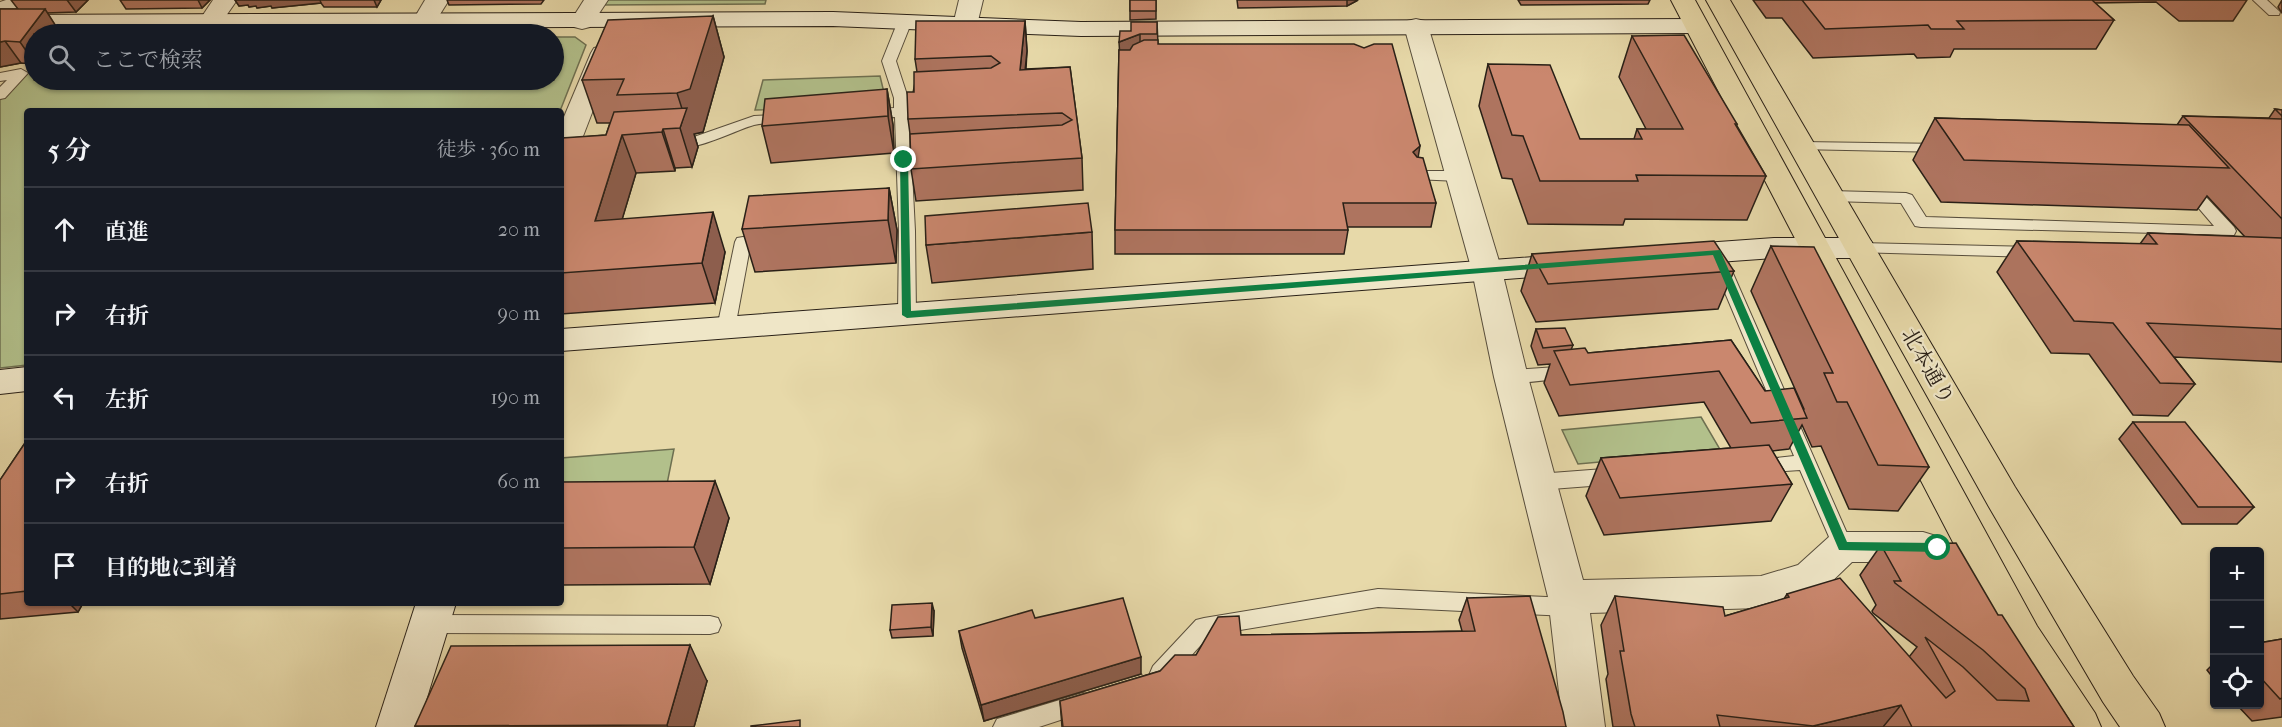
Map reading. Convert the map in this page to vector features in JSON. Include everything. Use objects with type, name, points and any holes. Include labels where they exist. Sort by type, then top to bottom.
[{"type":"highway","name":"北本通り","points":[[1683,0],[1973,547],[2023,638],[2080,727]]},
{"type":"highway","name":"北本通り","points":[[1718,0],[2002,497],[2118,689],[2145,727]]},
{"type":"street","points":[[1,12],[28,0]]},
{"type":"street","points":[[424,22],[437,0]]},
{"type":"street","points":[[582,22],[596,0]]},
{"type":"street","points":[[965,25],[971,0]]},
{"type":"street","points":[[1,12],[229,13],[424,22],[905,21],[1081,29],[1696,26]]},
{"type":"street","points":[[570,150],[616,21]]},
{"type":"street","points":[[1416,26],[1487,271],[1511,378],[1568,602],[1584,727]]},
{"type":"street","points":[[1648,258],[1814,247],[1860,248]]},
{"type":"street","points":[[564,340],[1602,261]]},
{"type":"street","points":[[0,382],[24,380]]},
{"type":"street","points":[[1568,602],[1761,592],[1819,585],[1843,547],[1973,547]]},
{"type":"street","points":[[397,727],[433,613]]},
{"type":"lane","points":[[2259,0],[2274,12]]},
{"type":"lane","points":[[905,21],[889,61],[905,103],[910,160],[913,239],[907,315]]},
{"type":"lane","points":[[0,77],[21,73],[0,95]]},
{"type":"lane","points":[[856,114],[905,103]]},
{"type":"lane","points":[[660,143],[693,142],[754,120],[800,118]]},
{"type":"lane","points":[[1802,146],[1955,148]]},
{"type":"lane","points":[[1830,196],[1906,198],[1921,222],[2228,231],[2174,170]]},
{"type":"lane","points":[[1419,176],[1460,176]]},
{"type":"lane","points":[[726,328],[743,242]]},
{"type":"lane","points":[[1860,248],[2055,253]]},
{"type":"lane","points":[[1716,252],[1843,547]]},
{"type":"lane","points":[[1737,355],[1761,353]]},
{"type":"lane","points":[[1511,378],[1594,369]]},
{"type":"lane","points":[[1736,467],[1806,462]]},
{"type":"lane","points":[[1538,482],[1631,475]]},
{"type":"lane","points":[[1140,686],[1151,683],[1204,627],[1378,598],[1568,602]]},
{"type":"lane","points":[[433,613],[710,626]]},
{"type":"lane","points":[[1005,727],[1046,721],[1098,699]]},
{"type":"green space","points":[[604,0],[766,0],[765,4],[600,5]]},
{"type":"green space","points":[[564,37],[575,37],[586,45],[561,108],[24,108],[24,365],[0,368],[0,100],[24,77],[24,90],[564,90]]},
{"type":"green space","points":[[880,76],[887,105],[755,110],[763,80]]},
{"type":"green space","points":[[1701,417],[1721,451],[1578,464],[1562,430]]},
{"type":"green space","points":[[674,449],[667,484],[564,493],[564,458]]},
{"type":"building","points":[[1130,0],[1156,0],[1156,11],[1130,11]]},
{"type":"building","points":[[1802,0],[2092,0],[2114,20],[1957,21],[1964,29],[1931,29],[1928,25],[1825,29]]},
{"type":"building","points":[[0,9],[45,9],[34,24],[24,24],[24,37],[20,42],[0,42]]},
{"type":"building","points":[[713,16],[690,89],[677,93],[617,95],[624,79],[582,80],[608,20]]},
{"type":"building","points":[[916,21],[1025,21],[1020,70],[1070,67],[1082,158],[911,169],[910,134],[1062,125],[1072,120],[1062,113],[908,119],[907,92],[914,92],[914,72],[991,68],[1000,63],[991,56],[915,59]]},
{"type":"building","points":[[1131,22],[1157,22],[1157,34],[1140,34],[1119,42],[1120,31],[1131,31]]},
{"type":"building","points":[[1684,35],[1766,176],[1636,175],[1638,181],[1540,181],[1523,136],[1512,135],[1488,64],[1550,65],[1580,139],[1642,139],[1637,129],[1683,129],[1632,36]]},
{"type":"building","points":[[1144,40],[1158,40],[1158,44],[1354,44],[1364,48],[1374,44],[1392,44],[1420,146],[1413,152],[1417,157],[1423,158],[1436,203],[1343,203],[1348,230],[1115,230],[1119,50],[1130,50],[1133,45]]},
{"type":"building","points":[[887,89],[888,116],[762,126],[765,99]]},
{"type":"building","points":[[687,108],[680,128],[663,129],[662,132],[622,135],[595,221],[713,212],[702,263],[564,273],[564,138],[606,135],[614,112]]},
{"type":"building","points":[[2183,116],[2282,119],[2282,219]]},
{"type":"building","points":[[1935,118],[2189,125],[2229,168],[1964,160]]},
{"type":"building","points":[[889,188],[888,220],[742,229],[749,196]]},
{"type":"building","points":[[1088,203],[1092,232],[926,245],[925,216]]},
{"type":"building","points":[[2148,233],[2282,238],[2282,329],[2147,323],[2195,384],[2160,383],[2113,323],[2074,321],[2017,241],[2157,244]]},
{"type":"building","points":[[1714,241],[1734,271],[1548,284],[1532,254]]},
{"type":"building","points":[[1771,246],[1814,247],[1929,467],[1878,465],[1847,402],[1837,402],[1824,373],[1833,373]]},
{"type":"building","points":[[1565,328],[1573,345],[1543,348],[1536,329]]},
{"type":"building","points":[[1731,340],[1765,391],[1794,388],[1807,418],[1751,423],[1719,371],[1570,385],[1554,351],[1585,348],[1588,353]]},
{"type":"building","points":[[2133,422],[2185,422],[2254,507],[2198,507]]},
{"type":"building","points":[[24,444],[24,591],[0,594],[0,480]]},
{"type":"building","points":[[1769,445],[1792,484],[1620,498],[1601,458]]},
{"type":"building","points":[[715,481],[694,547],[564,548],[564,482]]},
{"type":"building","points":[[1956,543],[1998,615],[2002,615],[2074,727],[1912,727],[1901,705],[1813,726],[1717,715],[1720,727],[1635,727],[1620,651],[1624,651],[1615,596],[1723,607],[1725,616],[1789,597],[1787,594],[1840,578],[1946,698],[1955,691],[1925,637],[1963,667],[1997,700],[2029,701],[2025,689],[1983,650],[1895,583],[1894,581],[1901,581],[1881,545]]},
{"type":"building","points":[[1530,596],[1566,727],[1063,727],[1060,701],[1160,671],[1175,655],[1196,655],[1218,617],[1239,616],[1241,635],[1475,631],[1467,598]]},
{"type":"building","points":[[1123,598],[1141,657],[981,705],[959,631],[1032,610],[1035,618]]},
{"type":"building","points":[[932,603],[931,627],[890,630],[892,605]]},
{"type":"building","points":[[2282,639],[2282,698],[2280,699],[2264,681],[2264,642]]},
{"type":"building","points":[[690,645],[667,725],[415,726],[451,646]]},
{"type":"building","points":[[800,720],[800,727],[751,727],[751,726]]},
{"type":"route","points":[[904,160],[907,315],[1716,252],[1843,547],[1938,548]]}]
